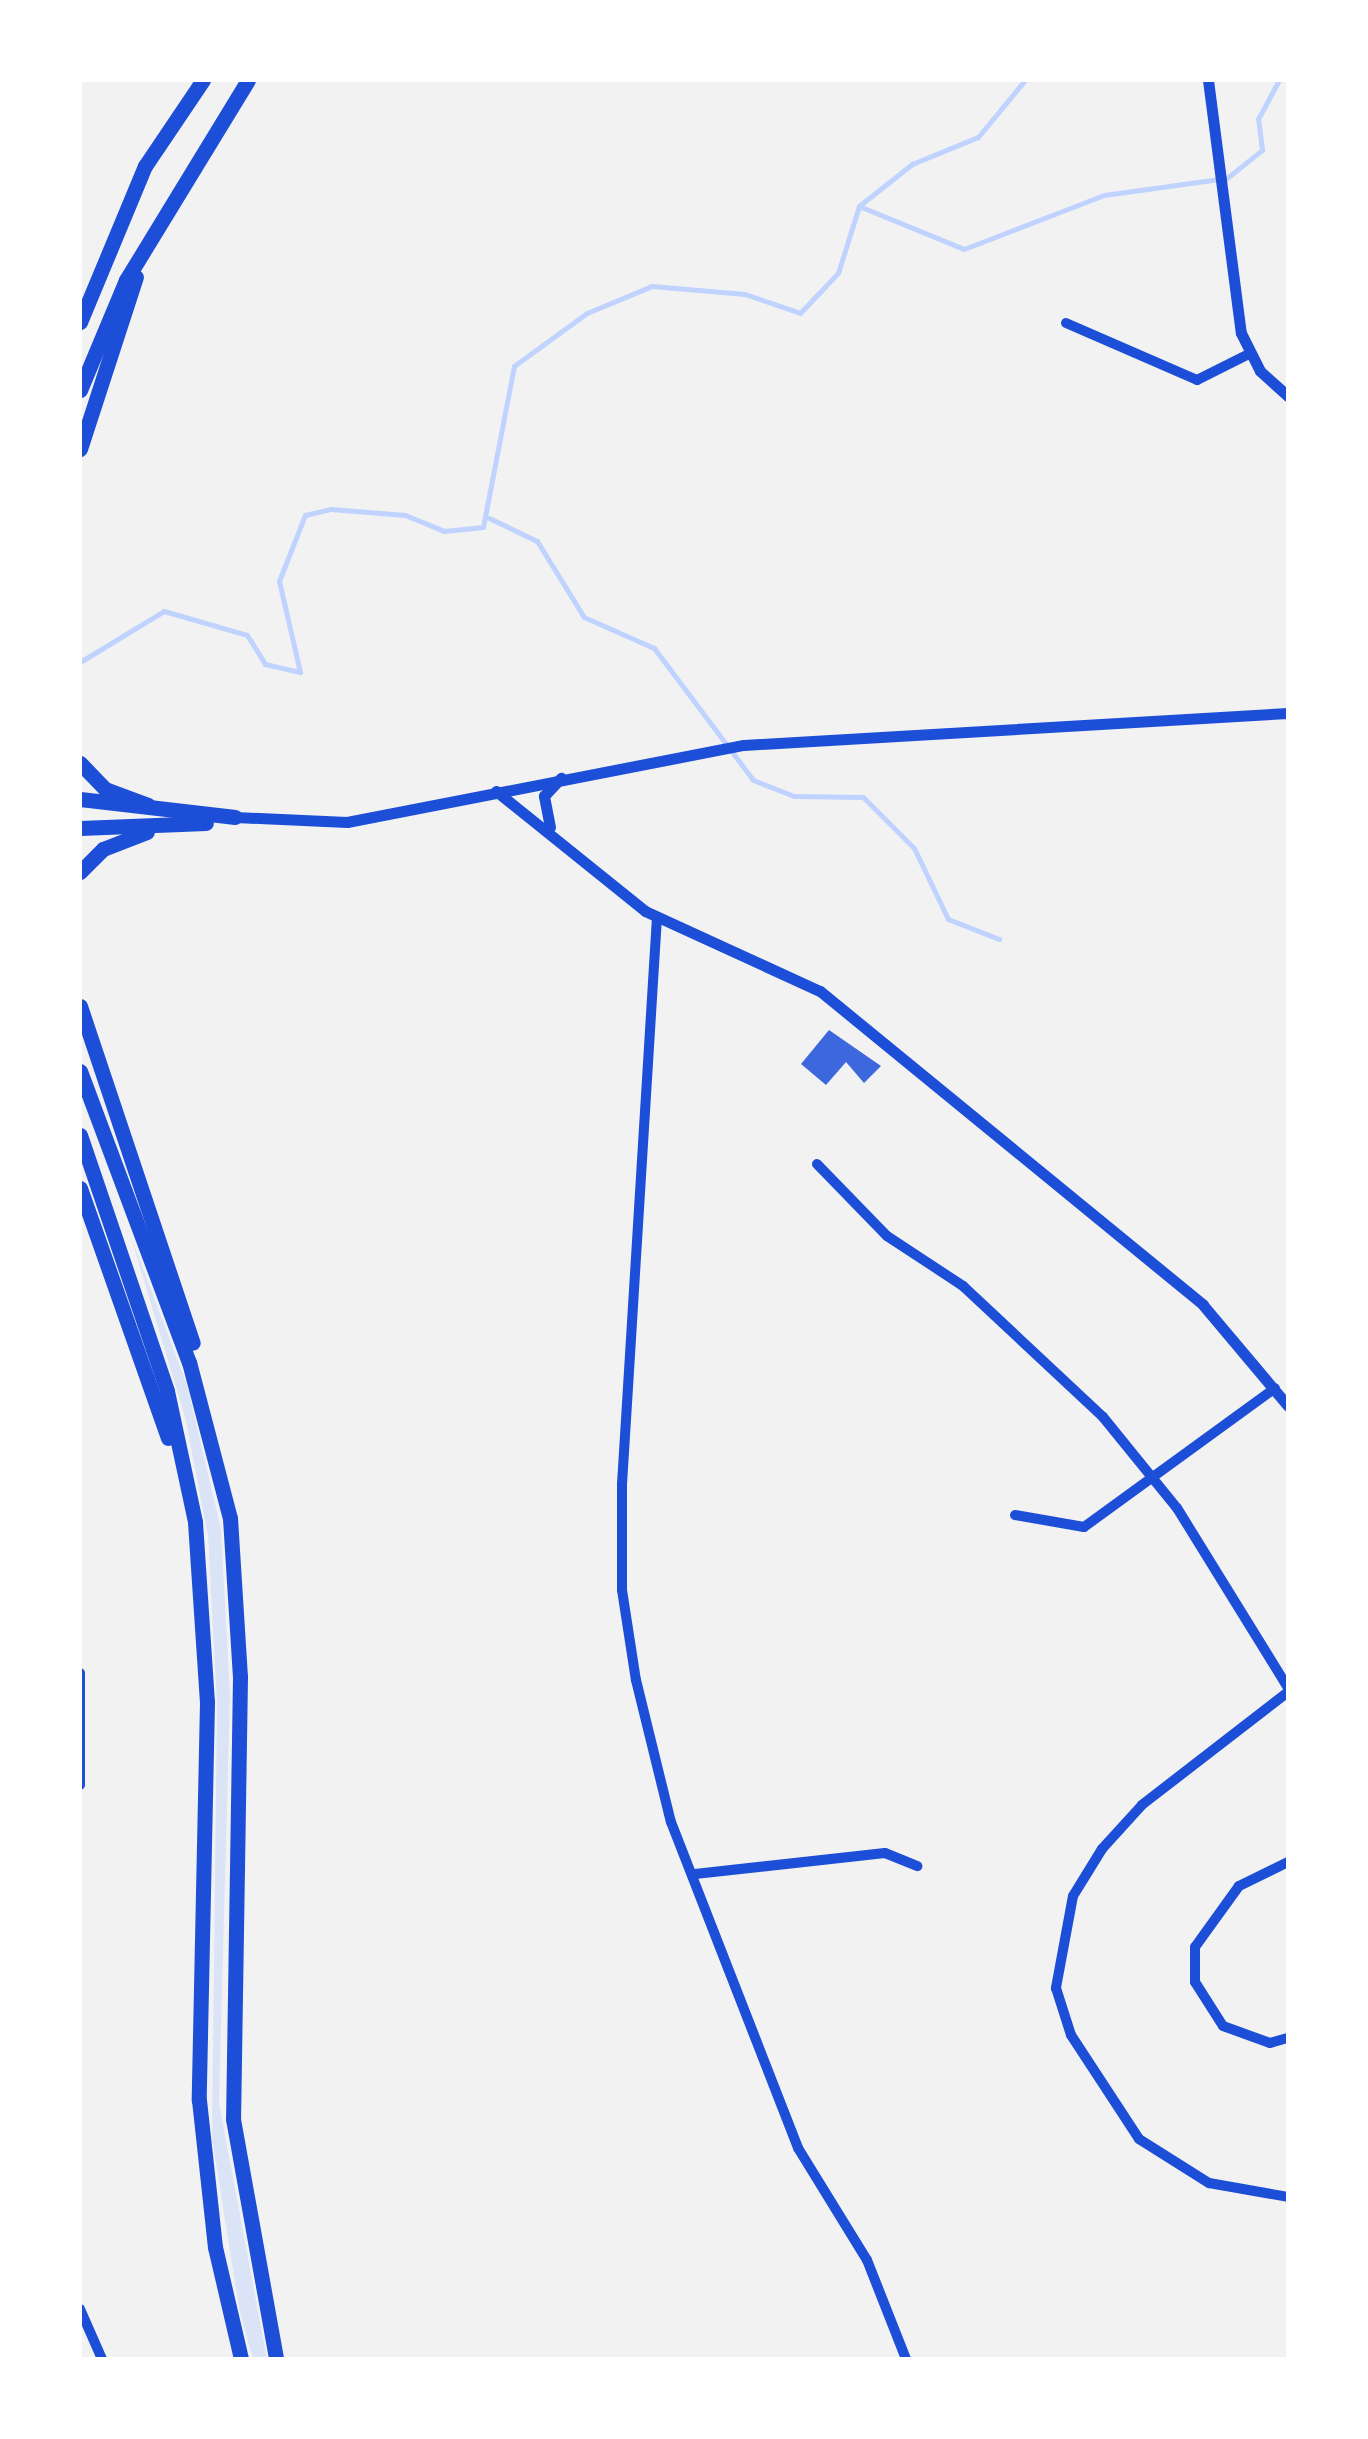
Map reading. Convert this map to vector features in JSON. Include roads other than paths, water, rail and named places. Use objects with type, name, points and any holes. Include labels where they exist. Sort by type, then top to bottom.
[{"type":"highway","points":[[80,390],[146,246],[248,80]]},
{"type":"highway","points":[[80,322],[84,300],[145,166],[198,84]]},
{"type":"highway","points":[[80,449],[146,246]]},
{"type":"highway","points":[[80,763],[106,789],[175,819]]},
{"type":"highway","points":[[80,799],[175,819]]},
{"type":"highway","points":[[80,828],[235,817]]},
{"type":"highway","points":[[80,872],[120,840],[175,819]]},
{"type":"highway","points":[[80,1006],[168,1257],[230,1518],[240,1676],[233,2119],[276,2359]]},
{"type":"highway","points":[[80,1070],[184,1349],[230,1518]]},
{"type":"highway","points":[[80,1135],[167,1390],[195,1522],[207,1702],[199,2100],[216,2247],[241,2359]]},
{"type":"highway","points":[[80,1188],[195,1522]]},
{"type":"street","points":[[1208,80],[1216,192],[1249,354],[1288,396]]},
{"type":"street","points":[[1066,324],[1196,380],[1249,354]]},
{"type":"street","points":[[235,817],[347,822],[566,774],[744,745],[1288,713]]},
{"type":"street","points":[[554,835],[544,796],[566,774]]},
{"type":"street","points":[[492,790],[657,916],[820,990],[1203,1305],[1288,1406]]},
{"type":"street","points":[[657,916],[622,1590],[671,1822],[695,1874],[798,2148],[867,2260],[906,2359]]},
{"type":"street","points":[[817,1164],[887,1236],[963,1286],[1153,1474],[1288,1690],[1142,1805],[1102,1849],[1073,1896],[1056,1988],[1070,2034],[1139,2138],[1208,2183],[1288,2197]]},
{"type":"street","points":[[1016,1514],[1084,1526],[1275,1388]]},
{"type":"street","points":[[80,1673],[80,1785]]},
{"type":"street","points":[[695,1874],[885,1853],[918,1866]]},
{"type":"street","points":[[1288,1862],[1239,1886],[1195,1947],[1195,1965],[1196,1982],[1224,2026],[1270,2044],[1288,2038]]},
{"type":"street","points":[[80,2309],[102,2359]]},
{"type":"waterway","points":[[859,206],[912,164],[978,137],[1025,80]]},
{"type":"waterway","points":[[80,662],[164,611],[247,635],[265,664],[300,672],[279,581],[305,515],[331,509],[405,515],[444,531],[483,527],[514,366],[587,313],[652,286],[745,294],[800,313],[838,273],[859,206],[964,249],[1104,195],[1227,178],[1262,150],[1258,119],[1279,80]]},
{"type":"waterway","points":[[489,518],[537,541],[584,617],[654,648],[753,780],[794,796],[863,797],[914,848],[948,919],[999,939]]}]
